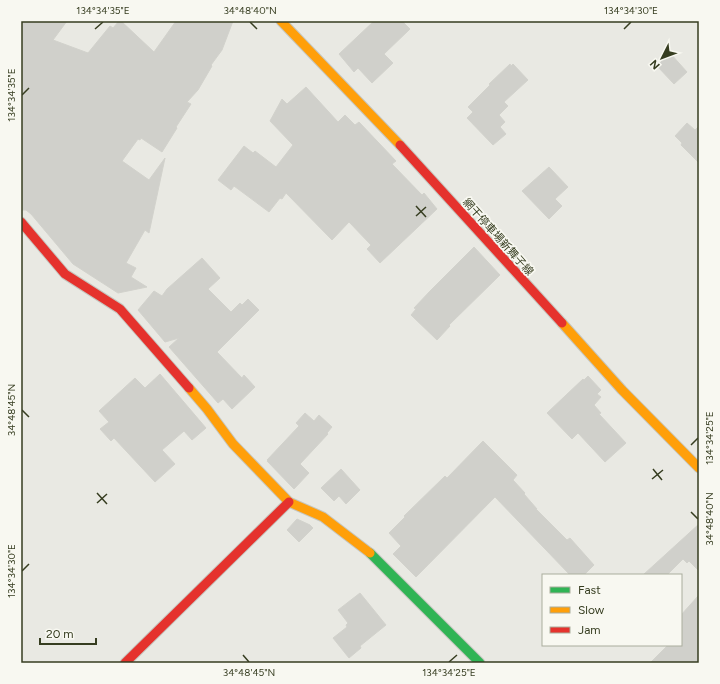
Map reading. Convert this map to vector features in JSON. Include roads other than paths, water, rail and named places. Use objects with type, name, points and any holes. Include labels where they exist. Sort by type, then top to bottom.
[{"type":"street","name":"網干停車場新舞子線","points":[[281,21],[390,134],[622,390],[699,468]]},
{"type":"street","points":[[21,222],[65,274],[120,309],[207,409],[233,444],[289,502],[323,517],[366,549],[480,663]]},
{"type":"street","points":[[125,663],[289,502]]}]
